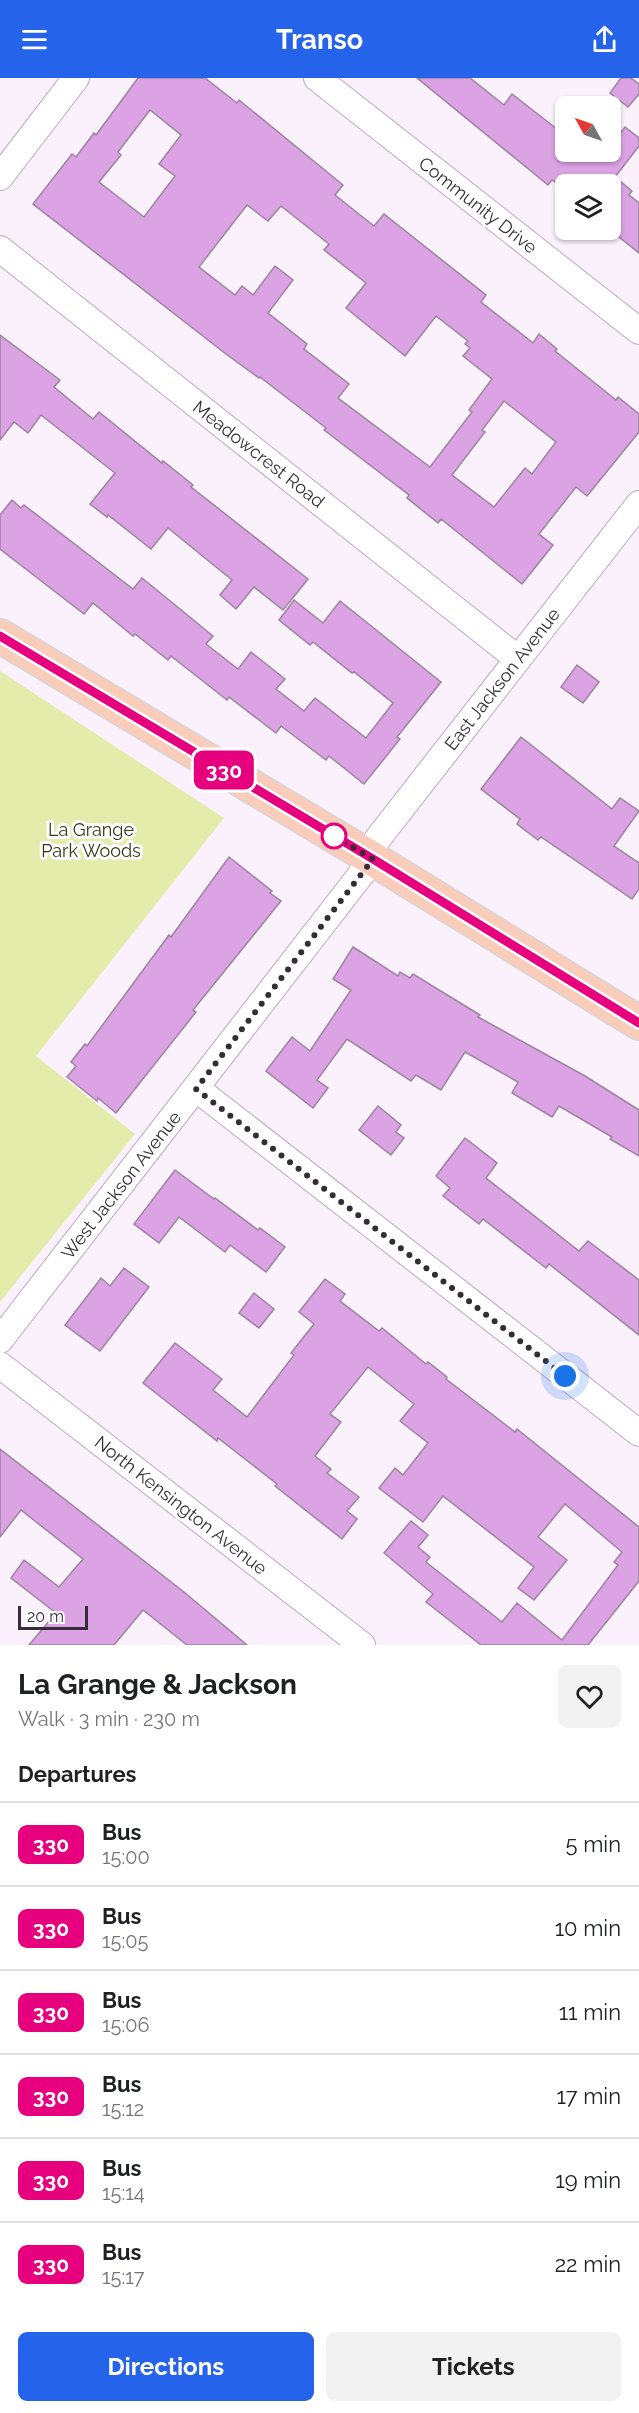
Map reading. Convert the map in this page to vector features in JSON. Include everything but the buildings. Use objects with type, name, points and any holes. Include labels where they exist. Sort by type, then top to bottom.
[{"type":"main road","points":[[0,636],[369,857],[639,1023]]},
{"type":"street","points":[[0,177],[76,78]]},
{"type":"street","name":"Community Drive","points":[[317,78],[639,332]]},
{"type":"street","name":"Meadowcrest Road","points":[[0,249],[518,659]]},
{"type":"street","name":"East Jackson Avenue","points":[[369,857],[518,659],[639,504]]},
{"type":"street","name":"West Jackson Avenue","points":[[0,1340],[196,1089],[369,857]]},
{"type":"street","points":[[196,1089],[639,1433]]},
{"type":"street","name":"North Kensington Avenue","points":[[0,1365],[362,1645]]},
{"type":"green space","name":"La Grange Park Woods","points":[[0,671],[224,818],[36,1056],[135,1134],[0,1302]]},
{"type":"bus line","name":"330","points":[[0,636],[373,859],[639,1023]]},
{"type":"route","points":[[334,836],[325,831],[373,859],[196,1089],[565,1376]]}]
